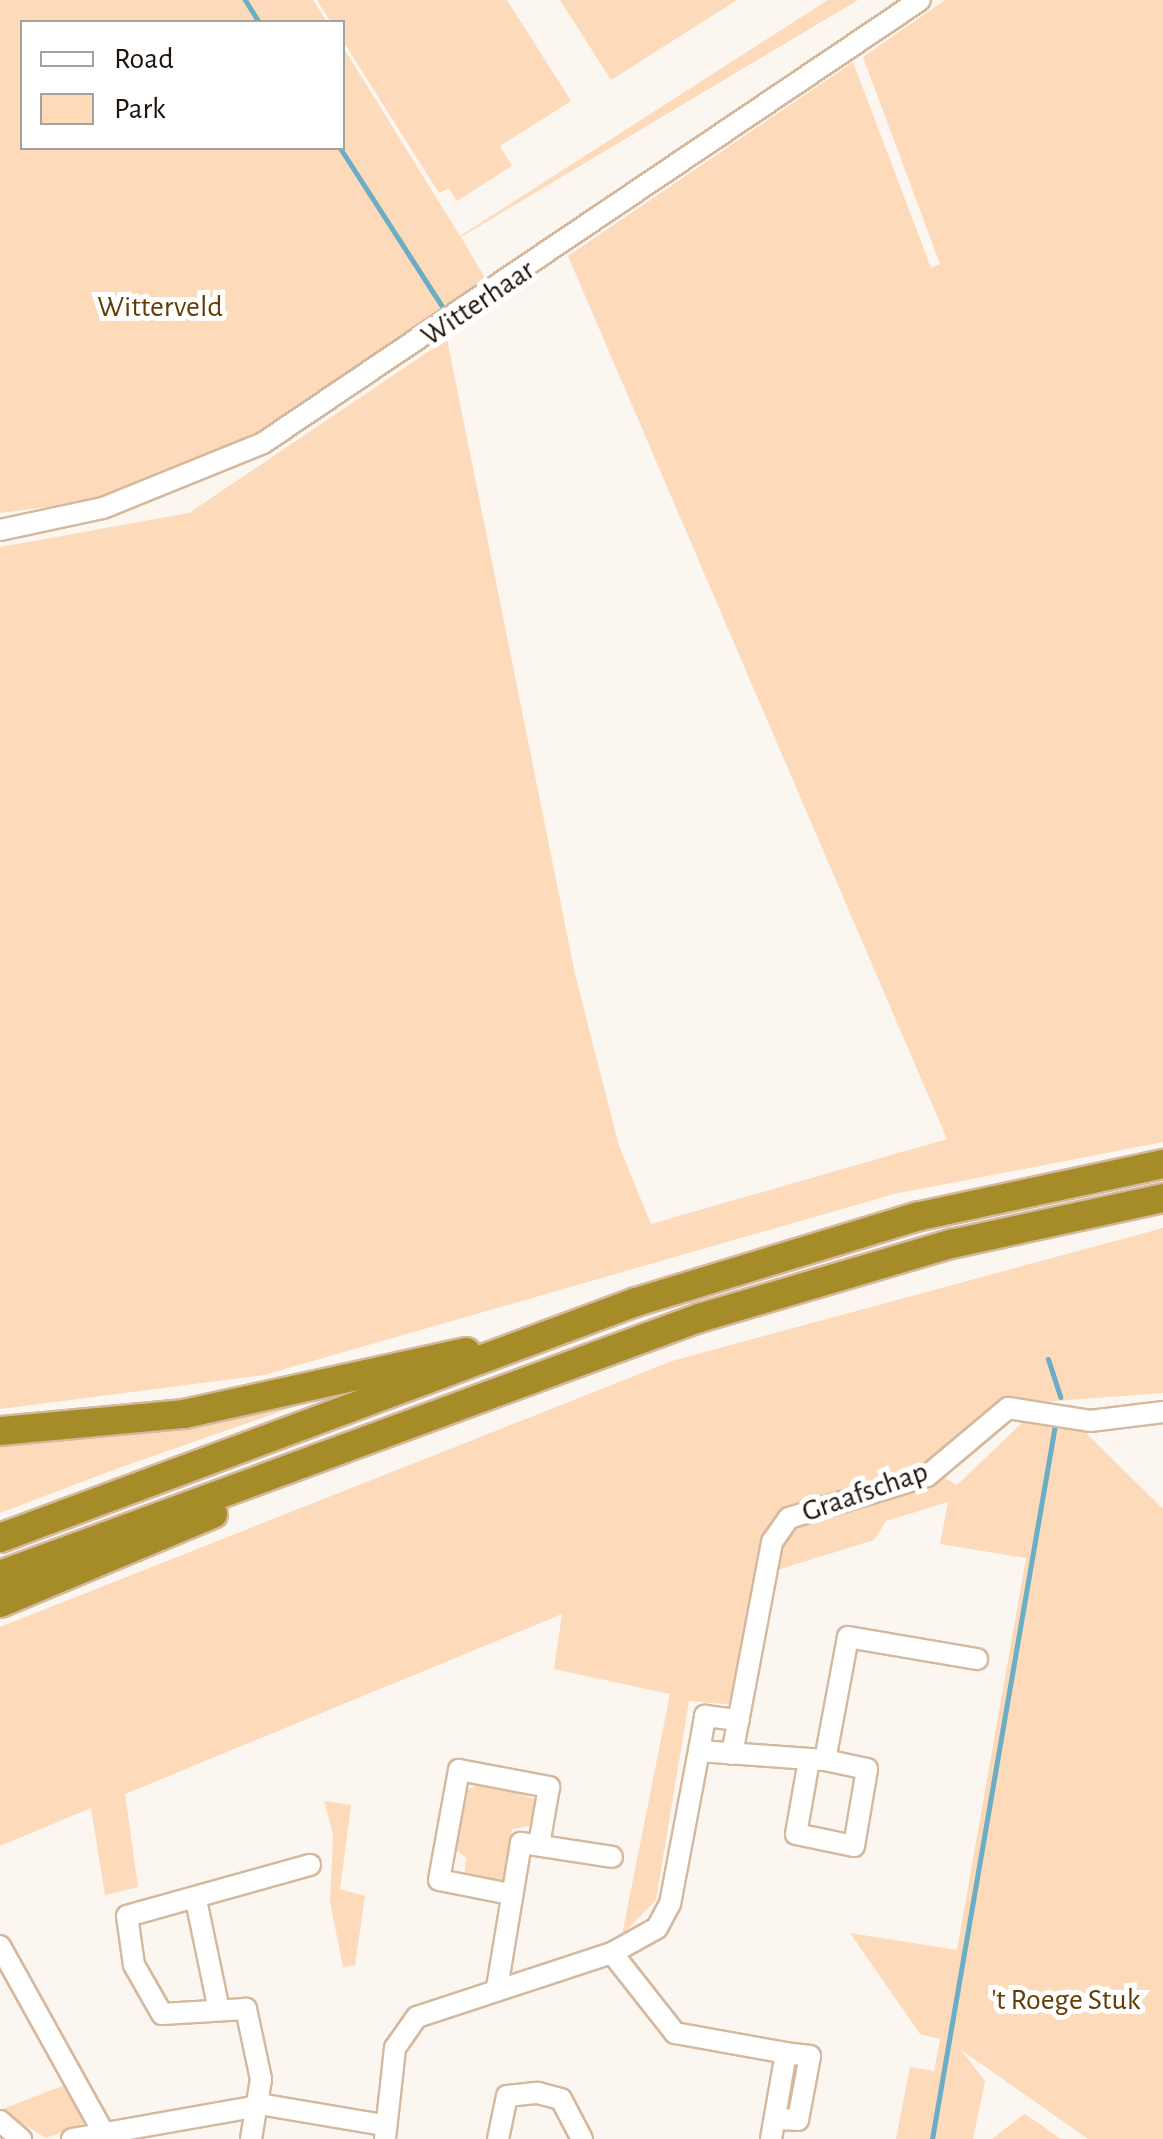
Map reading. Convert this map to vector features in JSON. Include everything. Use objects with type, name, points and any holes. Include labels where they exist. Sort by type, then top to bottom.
[{"type":"highway","points":[[0,1538],[514,1346],[916,1217],[1163,1164]]},
{"type":"highway","points":[[0,1576],[428,1415],[789,1289],[1163,1198]]},
{"type":"highway","points":[[0,1432],[184,1414],[514,1346]]},
{"type":"highway","points":[[0,1604],[428,1415]]},
{"type":"street","name":"Witterhaar","points":[[0,530],[103,508],[262,443],[920,0]]},
{"type":"street","name":"Graafschap","points":[[732,1754],[772,1542],[789,1518],[927,1476],[1008,1408],[1090,1421],[1163,1412]]},
{"type":"street","points":[[698,1751],[817,1763],[848,1636],[977,1660]]},
{"type":"street","points":[[72,2139],[102,2130],[258,2106],[384,2132],[401,2035],[417,2017],[642,1940],[670,1904],[705,1716],[739,1720]]},
{"type":"street","points":[[510,1894],[439,1880],[459,1770],[549,1787],[539,1844]]},
{"type":"street","points":[[497,1988],[521,1843],[612,1857]]},
{"type":"street","points":[[251,2139],[258,2106],[246,2008],[218,2004],[162,2014],[134,1966],[127,1916],[196,1900],[219,1885],[310,1865]]},
{"type":"street","points":[[196,1900],[218,2004]]},
{"type":"street","points":[[0,1946],[102,2130]]},
{"type":"street","points":[[612,1952],[676,2033],[810,2056],[798,2120],[772,2129]]},
{"type":"street","points":[[498,2139],[506,2096],[560,2099],[582,2139]]},
{"type":"street","points":[[0,2121],[22,2139]]},
{"type":"green space","name":"Witterveld","points":[[0,0],[313,0],[326,20],[20,20],[20,150],[345,150],[345,50],[460,236],[828,0],[858,0],[461,237],[485,278],[173,491],[0,513]]},
{"type":"green space","points":[[317,0],[507,0],[571,101],[500,146],[512,166],[457,201],[449,188],[439,193],[345,44],[345,20],[330,20]]},
{"type":"green space","points":[[560,0],[737,0],[611,80]]},
{"type":"green space","points":[[945,0],[1163,0],[1163,1142],[894,1194],[264,1375],[0,1409],[0,547],[189,513],[447,339],[575,974],[619,1146],[651,1224],[947,1139],[568,256],[853,62],[931,268],[940,264],[863,57]]},
{"type":"green space","points":[[1163,1228],[1163,1393],[997,1405],[935,1464],[790,1513],[736,1705],[689,1701],[656,1900],[622,1935],[670,1694],[554,1669],[562,1614],[125,1794],[138,1887],[105,1895],[91,1808],[0,1846],[0,1627],[672,1361]]},
{"type":"green space","points":[[353,1386],[116,1469],[0,1513],[0,1440]]},
{"type":"green space","name":"'t Roege Stuk","points":[[1026,1419],[1079,1426],[1163,1509],[1163,2139],[1088,2139],[960,2049],[985,2081],[973,2139],[896,2139],[910,2067],[934,2071],[940,2039],[920,2034],[850,1933],[957,1950],[1026,1558],[940,1544],[948,1502],[886,1521],[874,1540],[774,1571],[790,1531],[943,1477],[957,1485]]},
{"type":"green space","points":[[483,1782],[538,1800],[530,1826],[512,1829],[503,1886],[464,1877],[466,1858],[453,1847],[462,1792]]},
{"type":"green space","points":[[324,1801],[351,1805],[340,1889],[365,1896],[355,1965],[343,1967],[330,1902],[333,1834]]},
{"type":"green space","points":[[65,2085],[87,2122],[46,2138],[0,2110]]},
{"type":"green space","points":[[1024,2114],[1040,2124],[1060,2139],[992,2139]]},
{"type":"waterway","points":[[245,0],[258,20]]},
{"type":"waterway","points":[[341,150],[442,306]]},
{"type":"waterway","points":[[1048,1359],[1060,1397]]},
{"type":"waterway","points":[[932,2139],[1055,1425]]}]
